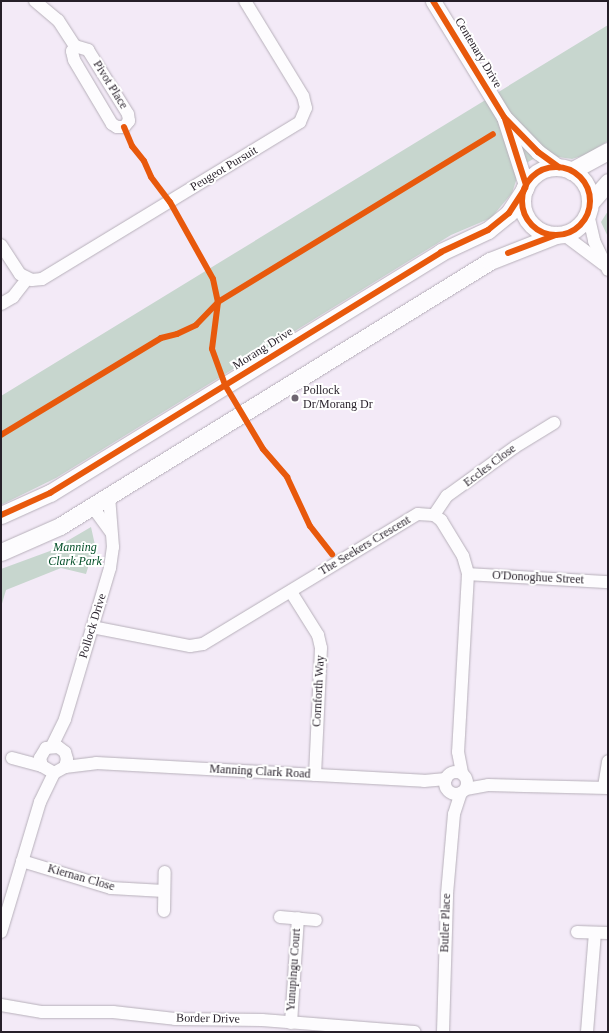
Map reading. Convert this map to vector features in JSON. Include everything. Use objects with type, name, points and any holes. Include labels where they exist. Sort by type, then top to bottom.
[{"type":"main road","points":[[560,235],[545,233],[528,220],[522,199],[526,187],[540,171],[565,169],[608,151]]},
{"type":"main road","points":[[565,169],[586,184],[589,209]]},
{"type":"main road","points":[[1,552],[42,535],[109,496],[490,262],[560,235],[582,223],[589,209],[608,182]]},
{"type":"main road","name":"Morang Drive","points":[[1,515],[50,493],[441,252],[488,230],[509,213],[526,187]]},
{"type":"street","name":"Pivot Place","points":[[35,1],[58,20],[75,46],[88,50],[126,109],[129,118],[124,127],[117,127],[112,124],[74,60],[72,51],[75,46]]},
{"type":"street","name":"Peugeot Pursuit","points":[[27,279],[37,280],[48,277],[300,122],[306,108],[303,96],[245,1]]},
{"type":"street","name":"Centenary Drive","points":[[433,1],[504,117],[538,152],[565,169]]},
{"type":"street","name":"Centenary Drive","points":[[504,117],[526,187]]},
{"type":"street","points":[[589,209],[591,232],[607,268]]},
{"type":"street","points":[[560,235],[607,268]]},
{"type":"street","points":[[1,244],[17,270],[27,279],[13,297],[1,304]]},
{"type":"street","name":"Eccles Close","points":[[434,515],[447,496],[515,447],[554,423]]},
{"type":"street","name":"Pollock Drive","points":[[60,750],[65,719],[110,568],[112,533],[109,496]]},
{"type":"street","points":[[92,506],[112,533]]},
{"type":"street","name":"The Seekers Crescent","points":[[92,627],[134,637],[196,646],[213,639],[418,514],[434,515]]},
{"type":"street","points":[[434,515],[440,520],[463,556],[468,574],[456,783]]},
{"type":"street","name":"O'Donoghue Street","points":[[468,574],[608,582]]},
{"type":"street","name":"Cornforth Way","points":[[291,592],[318,635],[321,648],[315,775]]},
{"type":"street","points":[[1,932],[40,802],[45,766],[60,750]]},
{"type":"street","points":[[6,757],[45,766],[65,767],[60,750]]},
{"type":"street","name":"Manning Clark Road","points":[[60,750],[96,763]]},
{"type":"street","points":[[606,787],[608,761]]},
{"type":"street","name":"Manning Clark Road","points":[[65,767],[96,763],[488,785],[606,787]]},
{"type":"street","name":"Butler Place","points":[[443,1032],[447,894],[456,783]]},
{"type":"street","name":"Kiernan Close","points":[[22,861],[111,888],[164,891]]},
{"type":"street","points":[[164,911],[165,872]]},
{"type":"street","points":[[280,917],[316,920]]},
{"type":"street","name":"Yunupingu Court","points":[[291,1023],[298,918]]},
{"type":"street","points":[[577,932],[608,933]]},
{"type":"street","points":[[588,1032],[595,933]]},
{"type":"street","name":"Border Drive","points":[[1,1005],[42,1012],[113,1012],[186,1020],[291,1023],[415,1032]]},
{"type":"green space","points":[[608,25],[608,141],[585,155],[572,159],[558,157],[547,151],[516,169],[516,181],[512,193],[491,218],[451,235],[56,478],[1,505],[1,396]]},
{"type":"green space","points":[[608,211],[608,237],[601,222]]},
{"type":"green space","name":"Manning Clark Park","points":[[91,527],[95,545],[86,574],[61,568],[6,590],[1,607],[1,569],[50,551]]},
{"type":"cycle path","points":[[433,1],[504,117],[538,152],[559,167]]},
{"type":"cycle path","points":[[505,119],[526,185]]},
{"type":"cycle path","points":[[124,127],[132,146],[144,161],[151,177],[170,202],[213,279],[218,302],[212,349],[225,385],[263,449],[287,477],[310,526],[332,554]]},
{"type":"cycle path","points":[[1,435],[161,338],[177,334],[196,325],[218,302],[493,134]]},
{"type":"cycle path","points":[[556,167],[569,170],[580,177],[587,188],[590,201],[587,214],[580,225],[569,232],[556,235],[543,232],[532,225],[525,214],[522,201],[525,188],[532,177],[543,170],[556,167]]},
{"type":"cycle path","points":[[1,515],[50,493],[441,252],[488,230],[509,213],[525,188]]},
{"type":"cycle path","points":[[508,253],[556,235]]},
{"type":"place","name":"Pollock Dr/Morang Dr","points":[[295,398]]}]
